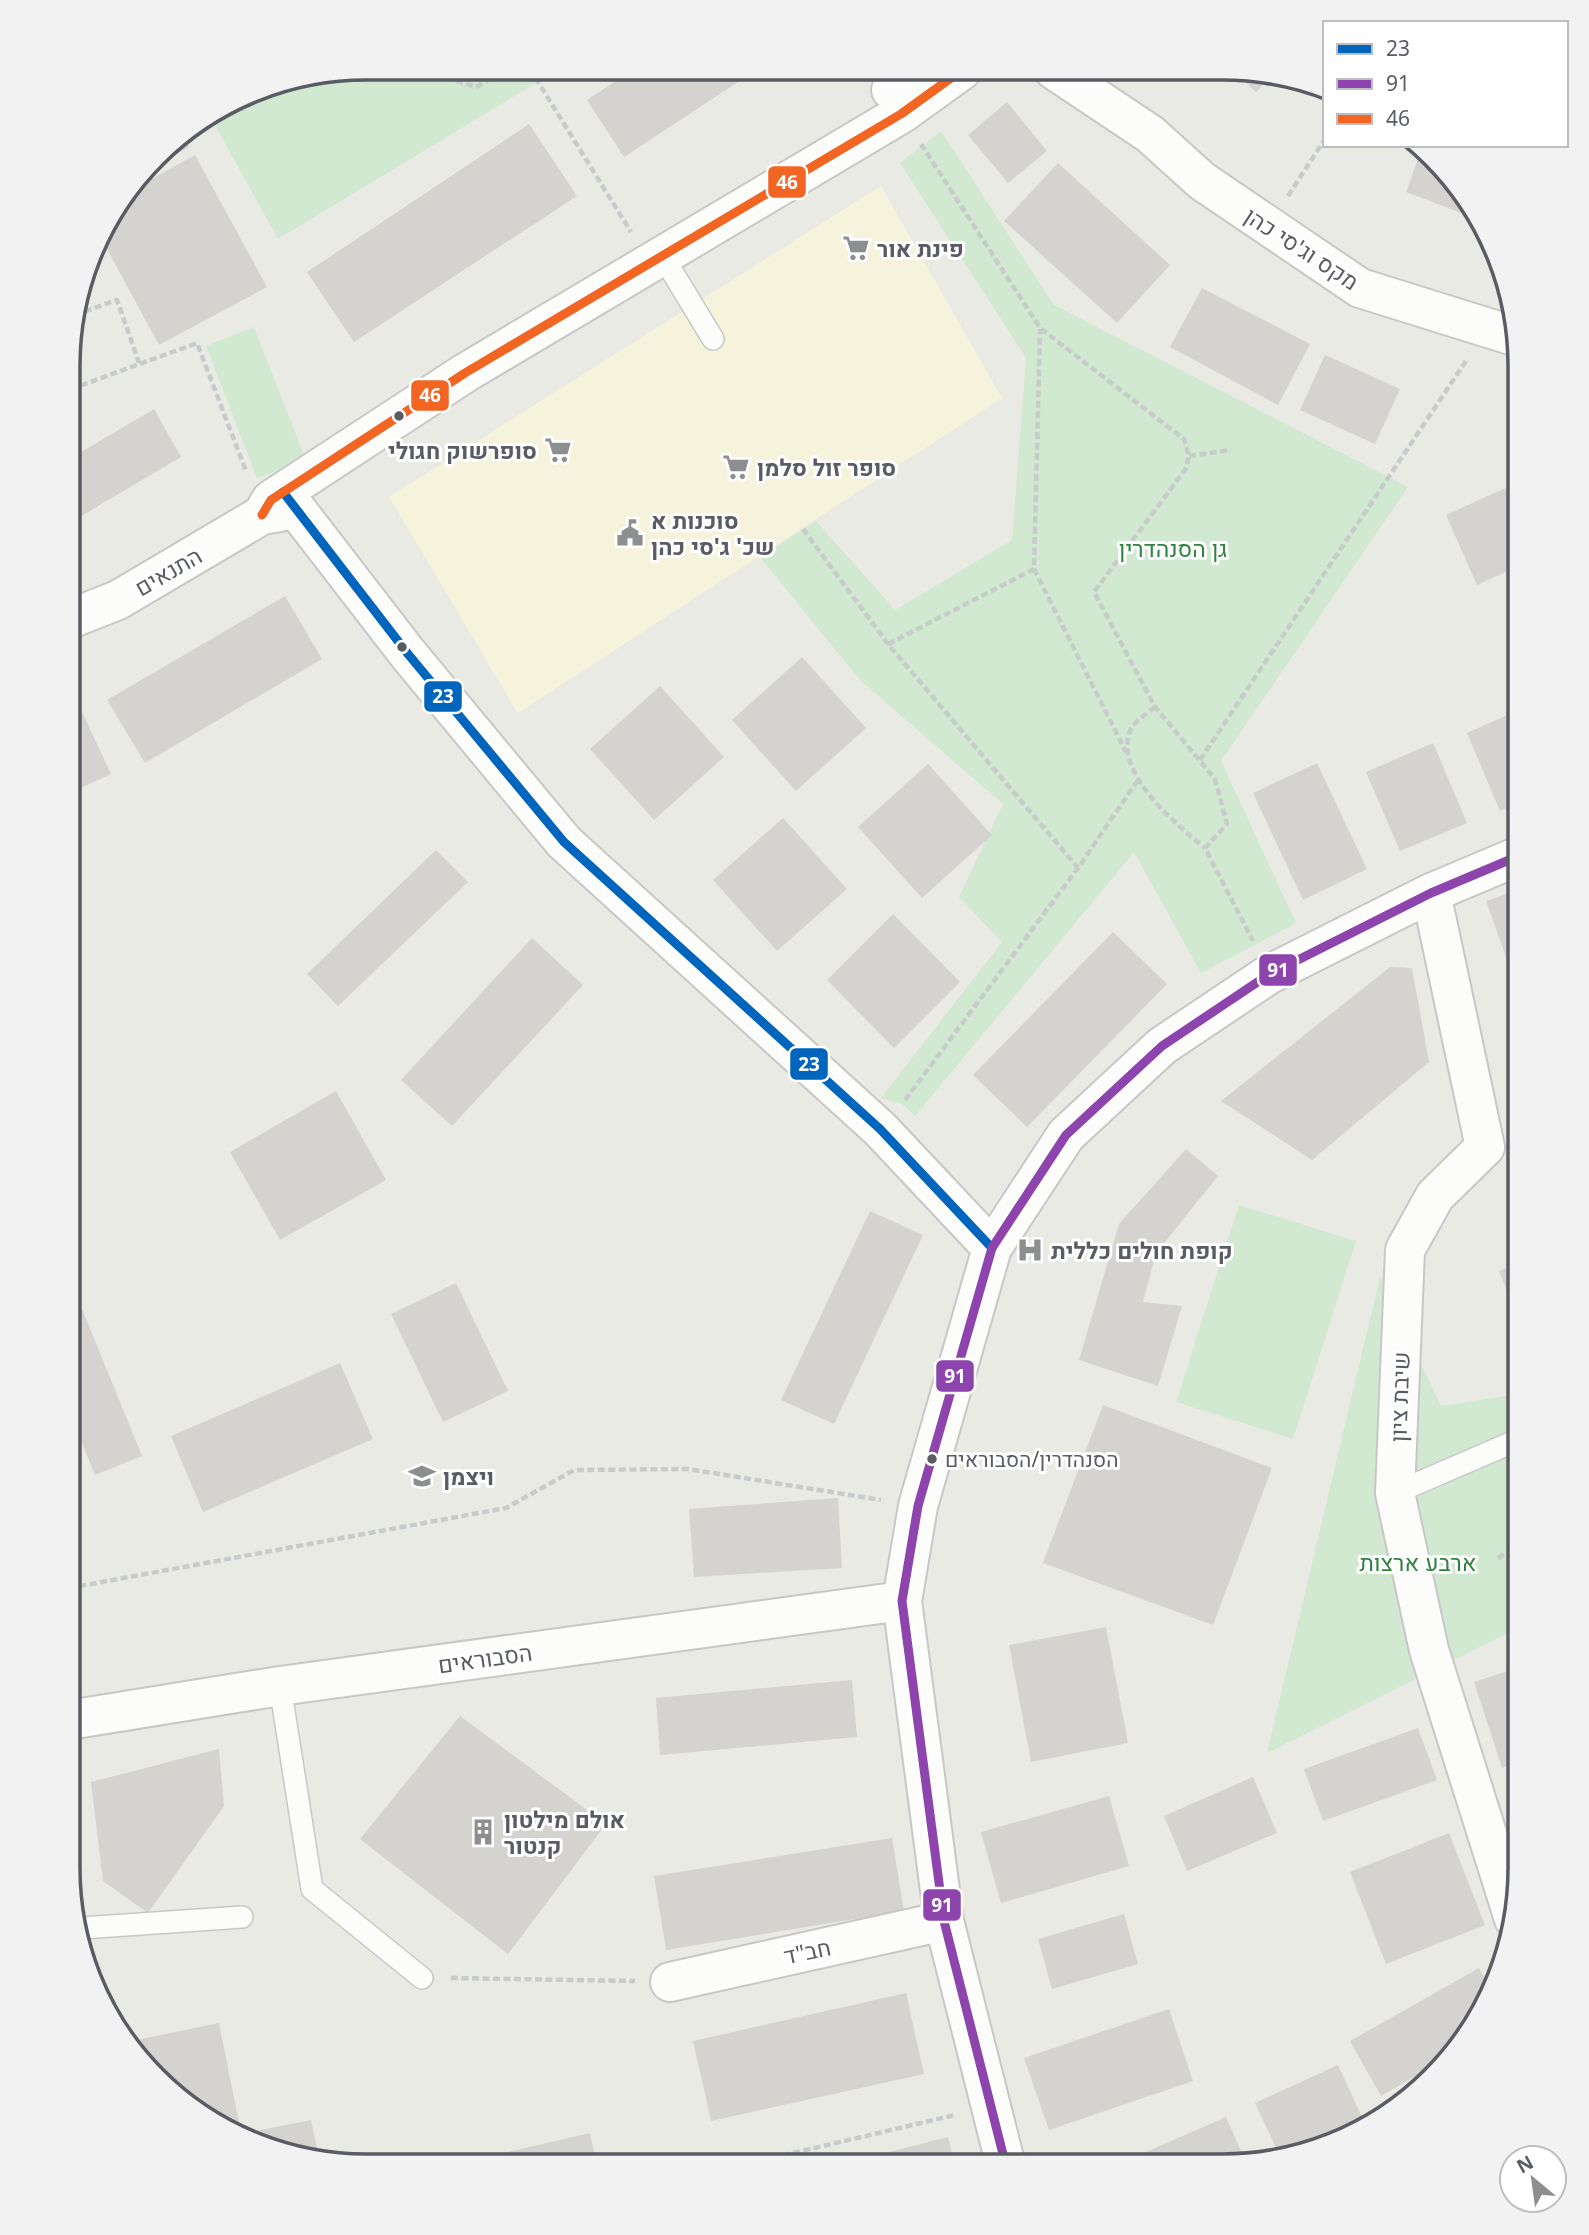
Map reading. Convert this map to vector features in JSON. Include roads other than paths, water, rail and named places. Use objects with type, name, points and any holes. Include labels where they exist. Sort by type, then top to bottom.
[{"type":"street","name":"התנאים","points":[[80,615],[118,600],[278,505],[465,373],[784,183],[901,86],[924,80]]},
{"type":"street","name":"מקס וג'סי כהן","points":[[1069,80],[1150,134],[1202,181],[1360,288],[1501,332]]},
{"type":"street","name":"מקס וג'סי כהן","points":[[1109,80],[1150,134]]},
{"type":"street","points":[[278,505],[368,614],[408,654],[564,842],[880,1129],[992,1248]]},
{"type":"street","points":[[1003,2154],[944,1921],[902,1601],[918,1506],[992,1248],[1066,1135],[1161,1046],[1268,975],[1431,893],[1508,860]]},
{"type":"street","name":"שיבת ציון","points":[[1431,893],[1485,1147],[1435,1195],[1405,1250],[1395,1493],[1429,1650],[1507,1897]]},
{"type":"street","name":"הסבוראים","points":[[80,1718],[280,1686],[902,1601]]},
{"type":"street","name":"חב\"ד","points":[[670,1982],[944,1921]]},
{"type":"lane","points":[[655,259],[713,339]]},
{"type":"lane","points":[[1395,1493],[1508,1445]]},
{"type":"lane","points":[[280,1686],[312,1889],[422,1978]]},
{"type":"lane","points":[[87,1928],[242,1917]]},
{"type":"place","name":"פינת אור","points":[[856,248]]},
{"type":"place","name":"סופרשוק חגולי","points":[[558,450]]},
{"type":"place","name":"סופר זול סלמן","points":[[736,467]]},
{"type":"place","name":"סוכנות א שכ' ג'סי כהן","points":[[630,533]]},
{"type":"place","name":"קופת חולים כללית","points":[[1030,1250]]},
{"type":"place","name":"הסנהדרין/הסבוראים","points":[[932,1459]]},
{"type":"place","name":"ויצמן","points":[[422,1476]]},
{"type":"place","name":"אולם מילטון קנטור","points":[[483,1832]]},
{"type":"park label","name":"גן הסנהדרין","points":[[1173,548]]},
{"type":"park label","name":"ארבע ארצות","points":[[1418,1562]]}]
